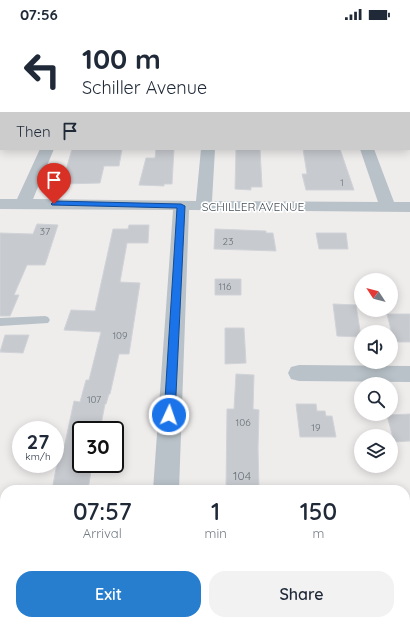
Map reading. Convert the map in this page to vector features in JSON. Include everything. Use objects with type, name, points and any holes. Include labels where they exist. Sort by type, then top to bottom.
[{"type":"street","points":[[23,203],[47,150]]},
{"type":"street","points":[[204,205],[208,150]]},
{"type":"street","points":[[367,150],[387,206]]},
{"type":"street","name":"SCHILLER AVENUE","points":[[0,204],[410,207]]},
{"type":"street","points":[[166,485],[173,331],[181,206]]},
{"type":"street","points":[[299,373],[410,374]]},
{"type":"lane","points":[[0,322],[45,320]]},
{"type":"building","points":[[72,150],[122,150],[119,166],[104,166],[100,183],[62,184]]},
{"type":"building","points":[[156,150],[174,150],[172,184],[164,184],[164,186],[139,185],[146,158],[155,158]]},
{"type":"building","points":[[236,150],[260,150],[262,187],[251,187],[251,190],[235,189]]},
{"type":"building","points":[[303,150],[340,150],[354,190],[306,190],[302,174],[307,174]]},
{"type":"building","points":[[37,224],[58,225],[45,265],[27,265],[14,295],[19,295],[10,316],[0,316],[0,233],[33,234]]},
{"type":"building","points":[[129,225],[149,225],[148,243],[127,243],[120,282],[140,283],[129,354],[119,354],[110,394],[105,404],[102,421],[72,421],[72,473],[91,473],[89,485],[53,485],[55,473],[64,473],[64,448],[74,401],[80,402],[86,380],[89,380],[101,332],[64,330],[71,310],[95,311],[113,229],[128,229]]},
{"type":"building","points":[[215,229],[266,231],[266,233],[273,233],[276,251],[214,249]]},
{"type":"building","points":[[316,233],[346,233],[348,249],[319,249]]},
{"type":"building","points":[[215,279],[241,279],[241,295],[215,295]]},
{"type":"building","points":[[333,304],[354,305],[354,317],[358,317],[359,325],[354,325],[354,337],[337,336]]},
{"type":"building","points":[[398,314],[410,314],[410,342],[398,342],[398,325],[390,325],[388,317],[398,317]]},
{"type":"building","points":[[225,328],[244,328],[246,363],[225,364]]},
{"type":"building","points":[[5,335],[29,335],[23,353],[0,352]]},
{"type":"building","points":[[236,374],[254,375],[253,409],[259,410],[259,485],[226,485],[227,409],[234,409]]},
{"type":"building","points":[[296,404],[316,404],[317,411],[325,411],[326,416],[332,416],[336,437],[300,437]]},
{"type":"building","points":[[410,414],[410,441],[398,442],[398,429],[391,429],[389,421],[398,421],[398,415]]},
{"type":"route","points":[[54,204],[181,206],[169,415]]}]
